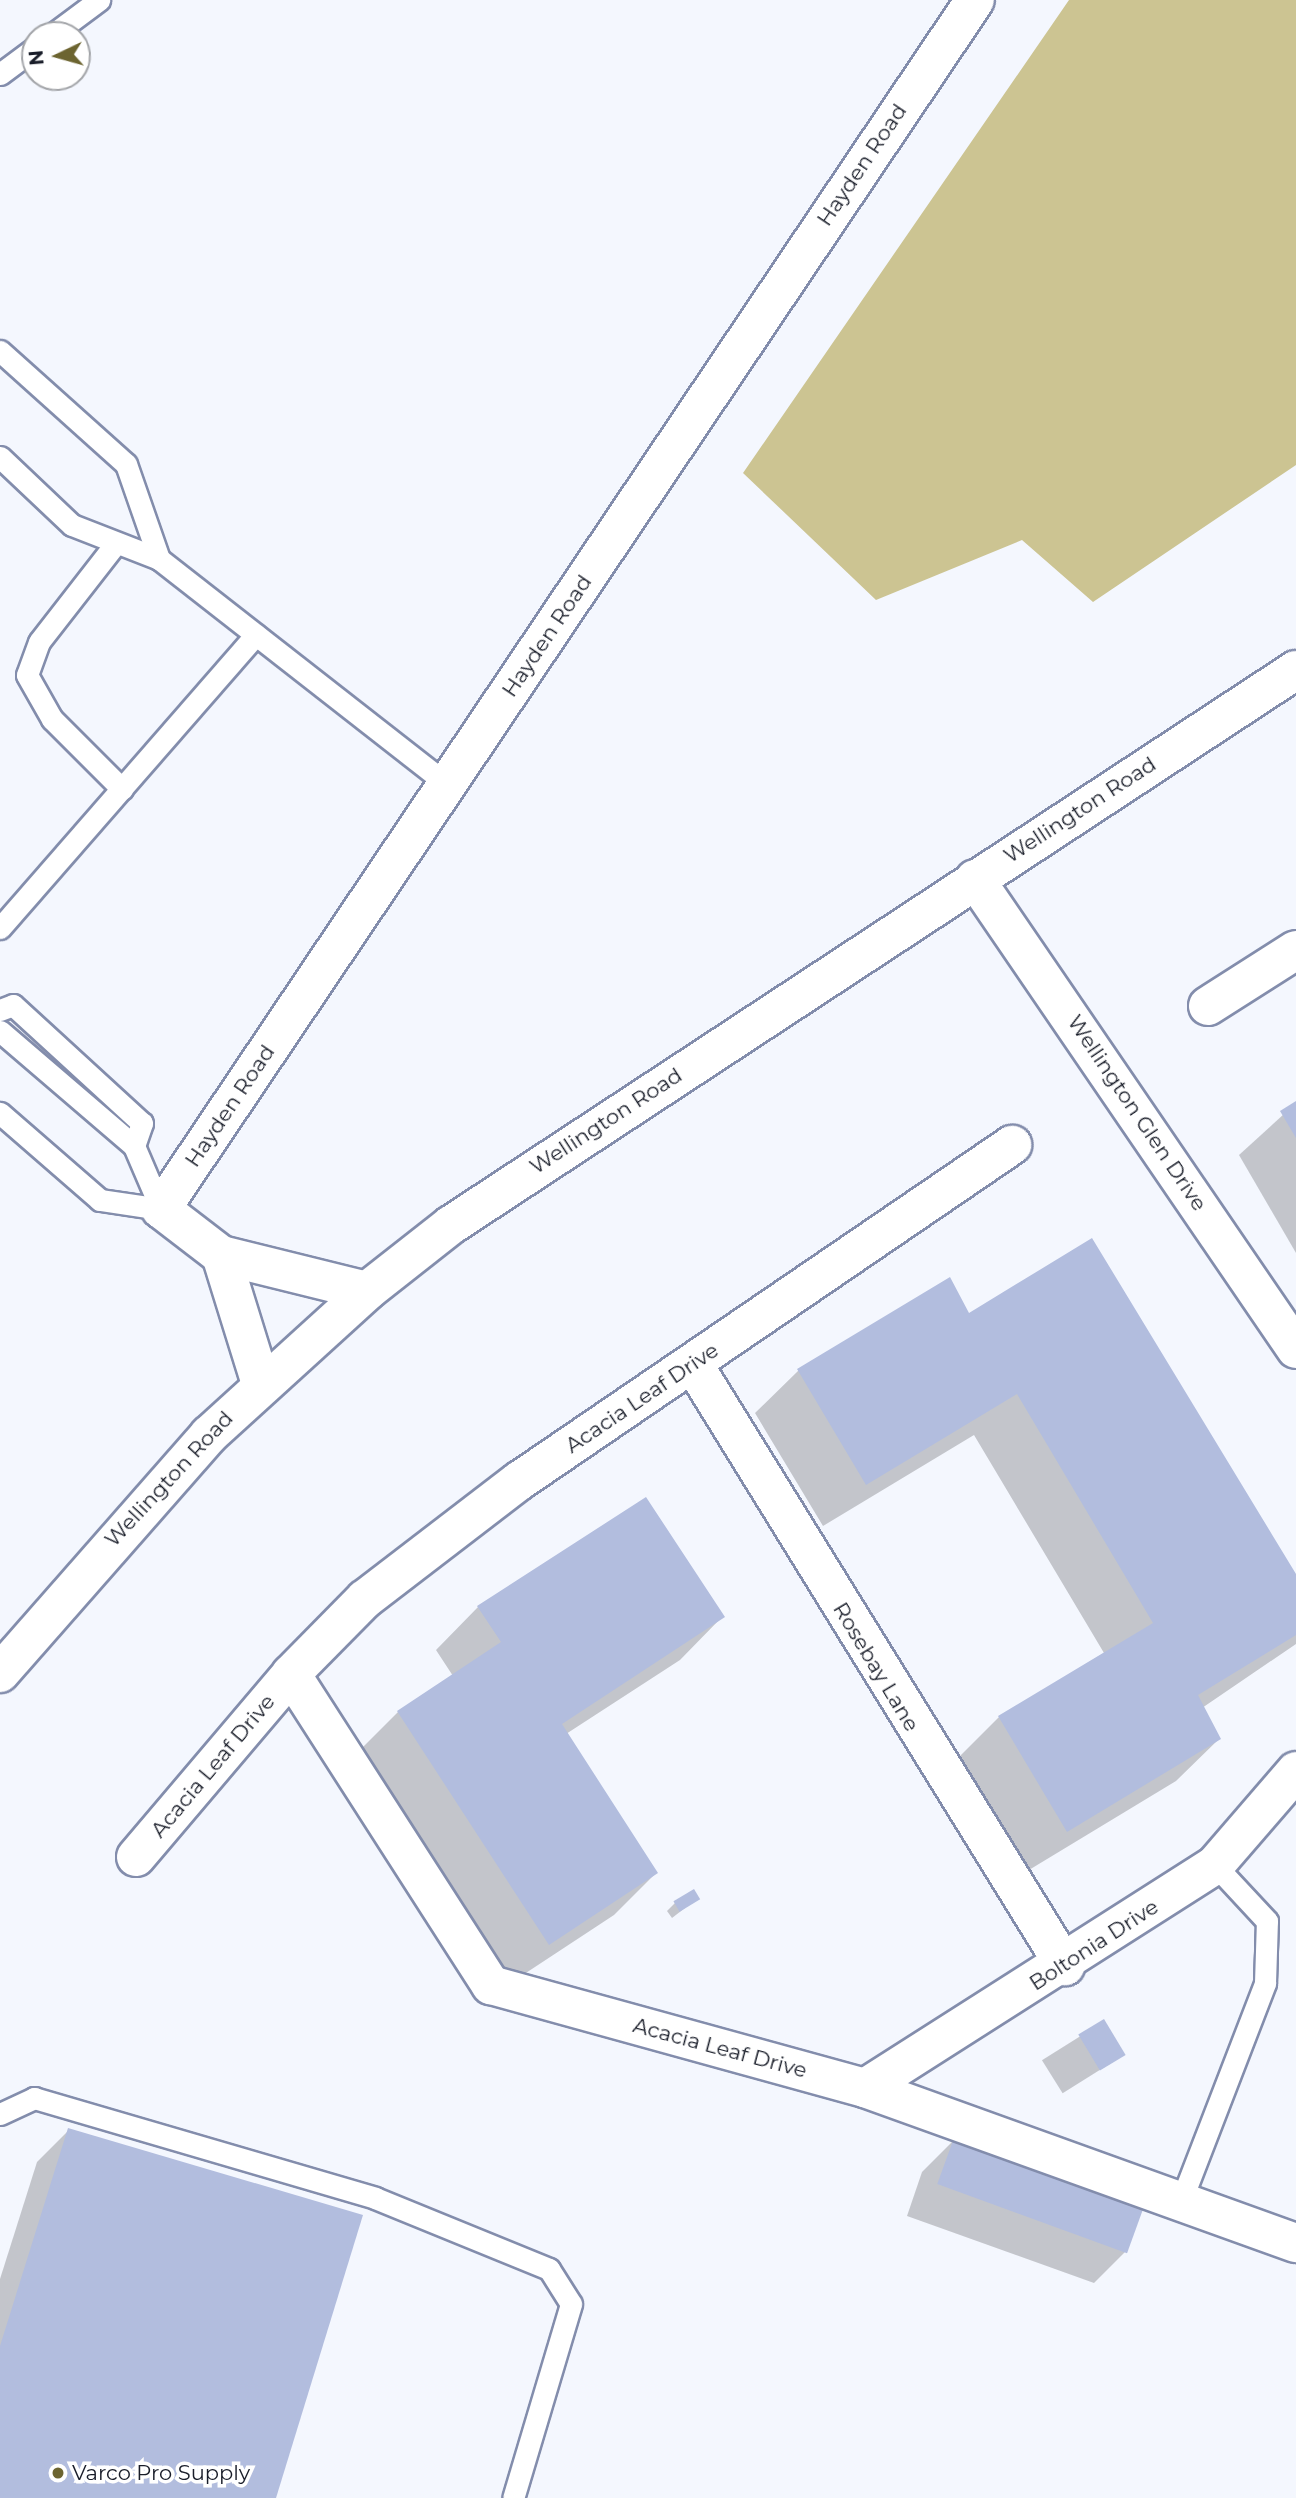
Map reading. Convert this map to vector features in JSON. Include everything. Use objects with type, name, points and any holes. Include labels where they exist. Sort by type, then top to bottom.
[{"type":"street","name":"Hayden Road","points":[[161,1209],[975,0]]},
{"type":"street","name":"Wellington Road","points":[[0,1673],[126,1524],[261,1384],[367,1291],[524,1174],[1296,670]]},
{"type":"street","name":"Wellington Glen Drive","points":[[975,879],[1296,1349]]},
{"type":"street","points":[[1208,1006],[1296,950]]},
{"type":"street","name":"Acacia Leaf Drive","points":[[136,1857],[291,1674],[365,1600],[453,1531],[1012,1144]]},
{"type":"street","points":[[161,1209],[222,1255],[367,1291]]},
{"type":"street","points":[[222,1255],[261,1384]]},
{"type":"street","name":"Rosebay Lane","points":[[693,1364],[1065,1966]]},
{"type":"street","name":"Acacia Leaf Drive","points":[[291,1674],[491,1985],[865,2088],[1295,2239]]},
{"type":"street","name":"Boltonia Drive","points":[[865,2088],[1065,1966],[1215,1865],[1296,1771]]},
{"type":"lane","points":[[71,21],[99,0]]},
{"type":"lane","points":[[0,74],[21,58]]},
{"type":"lane","points":[[0,351],[126,464],[159,559]]},
{"type":"lane","points":[[0,457],[72,525],[159,559],[447,783]]},
{"type":"lane","points":[[116,542],[39,642],[27,676],[51,719],[122,789]]},
{"type":"lane","points":[[0,929],[256,635]]},
{"type":"lane","points":[[0,1010],[13,1005],[142,1123],[134,1146]]},
{"type":"lane","points":[[0,1031],[134,1146],[161,1209]]},
{"type":"lane","points":[[0,1113],[100,1200],[161,1209]]},
{"type":"lane","points":[[1181,2201],[1265,1983],[1267,1921],[1215,1865]]},
{"type":"lane","points":[[0,2114],[34,2098],[375,2198],[549,2269],[571,2304],[513,2498]]},
{"type":"shaded area","points":[[1069,0],[1296,0],[1296,465],[1093,602],[1022,540],[876,600],[743,473]]},
{"type":"building","points":[[1296,1101],[1296,1138],[1280,1111]]},
{"type":"building","points":[[1092,1238],[1296,1574],[1296,1635],[1198,1695],[1221,1739],[1067,1832],[998,1716],[1153,1623],[1017,1394],[866,1485],[797,1369],[950,1277],[969,1313]]},
{"type":"building","points":[[646,1497],[725,1617],[562,1724],[658,1873],[549,1945],[397,1711],[501,1642],[477,1606]]},
{"type":"building","points":[[694,1889],[700,1899],[680,1912],[673,1901]]},
{"type":"building","points":[[1104,2019],[1126,2055],[1100,2070],[1078,2034]]},
{"type":"building","points":[[68,2128],[363,2215],[276,2498],[0,2498],[0,2346]]},
{"type":"building","points":[[954,2138],[1144,2207],[1127,2253],[937,2184]]},
{"type":"place","name":"Varco Pro Supply","points":[[58,2473]]}]
